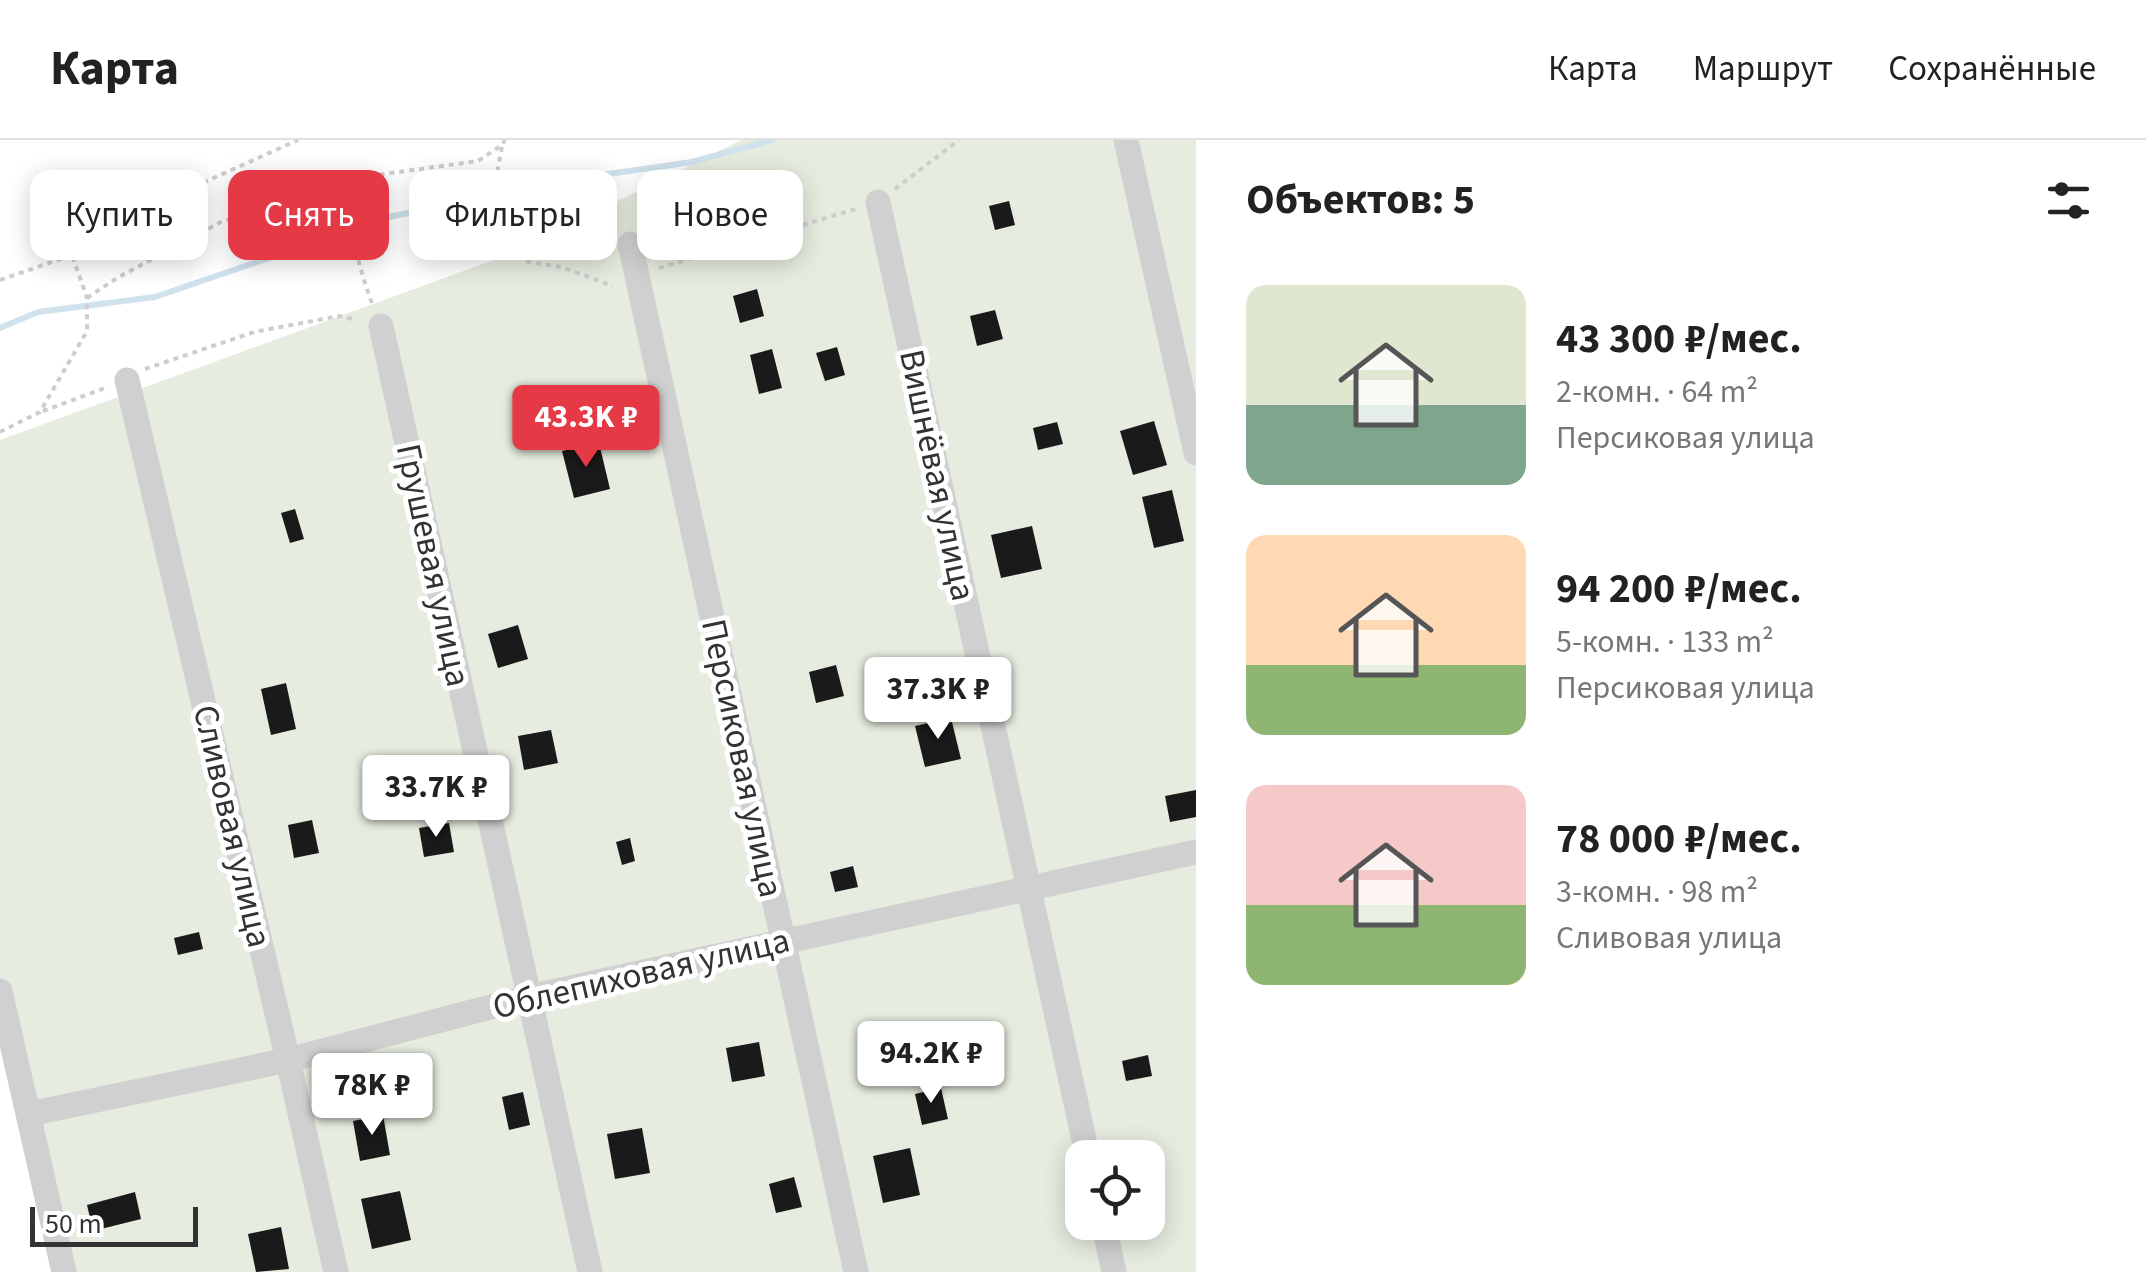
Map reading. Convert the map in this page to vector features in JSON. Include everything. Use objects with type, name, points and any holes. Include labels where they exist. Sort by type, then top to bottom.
[{"type":"street","points":[[1126,140],[1196,453]]},
{"type":"street","name":"Вишнёвая улица","points":[[878,202],[1084,1140]]},
{"type":"street","name":"Персиковая улица","points":[[630,244],[856,1272]]},
{"type":"street","name":"Грушевая улица","points":[[381,326],[590,1272]]},
{"type":"street","name":"Сливовая улица","points":[[127,380],[336,1272]]},
{"type":"street","name":"Облепиховая улица","points":[[29,1114],[288,1060],[529,997],[1196,852]]},
{"type":"street","points":[[0,992],[64,1272]]},
{"type":"street","points":[[1106,1240],[1114,1272]]},
{"type":"path","points":[[208,181],[298,140]]},
{"type":"path","points":[[503,142],[496,178],[508,222],[528,262],[639,286],[878,202],[958,140]]},
{"type":"path","points":[[389,173],[478,161],[503,142]]},
{"type":"path","points":[[88,298],[117,278],[228,219]]},
{"type":"path","points":[[0,280],[58,260]]},
{"type":"path","points":[[40,412],[87,331],[88,298],[74,260]]},
{"type":"path","points":[[357,260],[381,326]]},
{"type":"path","points":[[0,432],[40,412],[127,380],[140,371],[254,332],[339,316],[381,326]]},
{"type":"shaded area","points":[[741,140],[1196,140],[1196,1272],[52,1272],[0,1037],[0,440],[494,260],[617,260],[617,201],[637,192],[637,260],[803,260],[803,170],[680,170]]},
{"type":"building","points":[[1009,201],[1015,225],[995,230],[989,206]]},
{"type":"building","points":[[757,289],[764,316],[740,323],[733,296]]},
{"type":"building","points":[[995,310],[1003,339],[977,346],[970,316]]},
{"type":"building","points":[[837,347],[845,375],[825,381],[816,353]]},
{"type":"building","points":[[772,349],[782,388],[759,394],[750,355]]},
{"type":"building","points":[[1154,421],[1167,465],[1133,475],[1120,431]]},
{"type":"building","points":[[1057,422],[1063,444],[1038,450],[1033,428]]},
{"type":"building","points":[[599,443],[610,489],[574,498],[562,451]]},
{"type":"building","points":[[1172,490],[1184,541],[1154,548],[1142,497]]},
{"type":"building","points":[[295,509],[304,539],[290,543],[281,513]]},
{"type":"building","points":[[1032,526],[1042,569],[1001,578],[991,535]]},
{"type":"building","points":[[518,625],[528,659],[498,668],[488,634]]},
{"type":"building","points":[[836,665],[844,696],[816,703],[809,672]]},
{"type":"building","points":[[286,683],[296,729],[271,735],[261,689]]},
{"type":"building","points":[[951,718],[961,759],[925,767],[915,726]]},
{"type":"building","points":[[551,730],[558,763],[524,770],[518,736]]},
{"type":"building","points":[[1196,790],[1196,817],[1170,822],[1165,796]]},
{"type":"building","points":[[312,820],[319,853],[294,858],[288,825]]},
{"type":"building","points":[[449,823],[454,852],[424,857],[419,828]]},
{"type":"building","points":[[630,838],[635,861],[622,865],[616,842]]},
{"type":"building","points":[[853,866],[858,887],[835,892],[830,872]]},
{"type":"building","points":[[199,932],[203,949],[178,955],[174,938]]},
{"type":"building","points":[[759,1042],[765,1076],[732,1082],[726,1048]]},
{"type":"building","points":[[1148,1055],[1152,1076],[1126,1081],[1122,1061]]},
{"type":"building","points":[[941,1088],[948,1119],[922,1125],[915,1094]]},
{"type":"building","points":[[523,1092],[530,1125],[509,1130],[502,1097]]},
{"type":"building","points":[[383,1115],[390,1155],[360,1161],[353,1121]]},
{"type":"building","points":[[642,1128],[650,1173],[615,1179],[607,1134]]},
{"type":"building","points":[[910,1148],[920,1195],[883,1203],[873,1156]]},
{"type":"building","points":[[794,1177],[802,1207],[776,1213],[769,1184]]},
{"type":"building","points":[[400,1191],[411,1240],[372,1249],[361,1199]]},
{"type":"building","points":[[135,1192],[141,1219],[93,1231],[87,1205]]},
{"type":"building","points":[[281,1227],[289,1269],[256,1272],[248,1234]]},
{"type":"waterway","points":[[0,328],[38,312],[155,297],[388,217],[601,175],[692,162],[772,140]]}]
